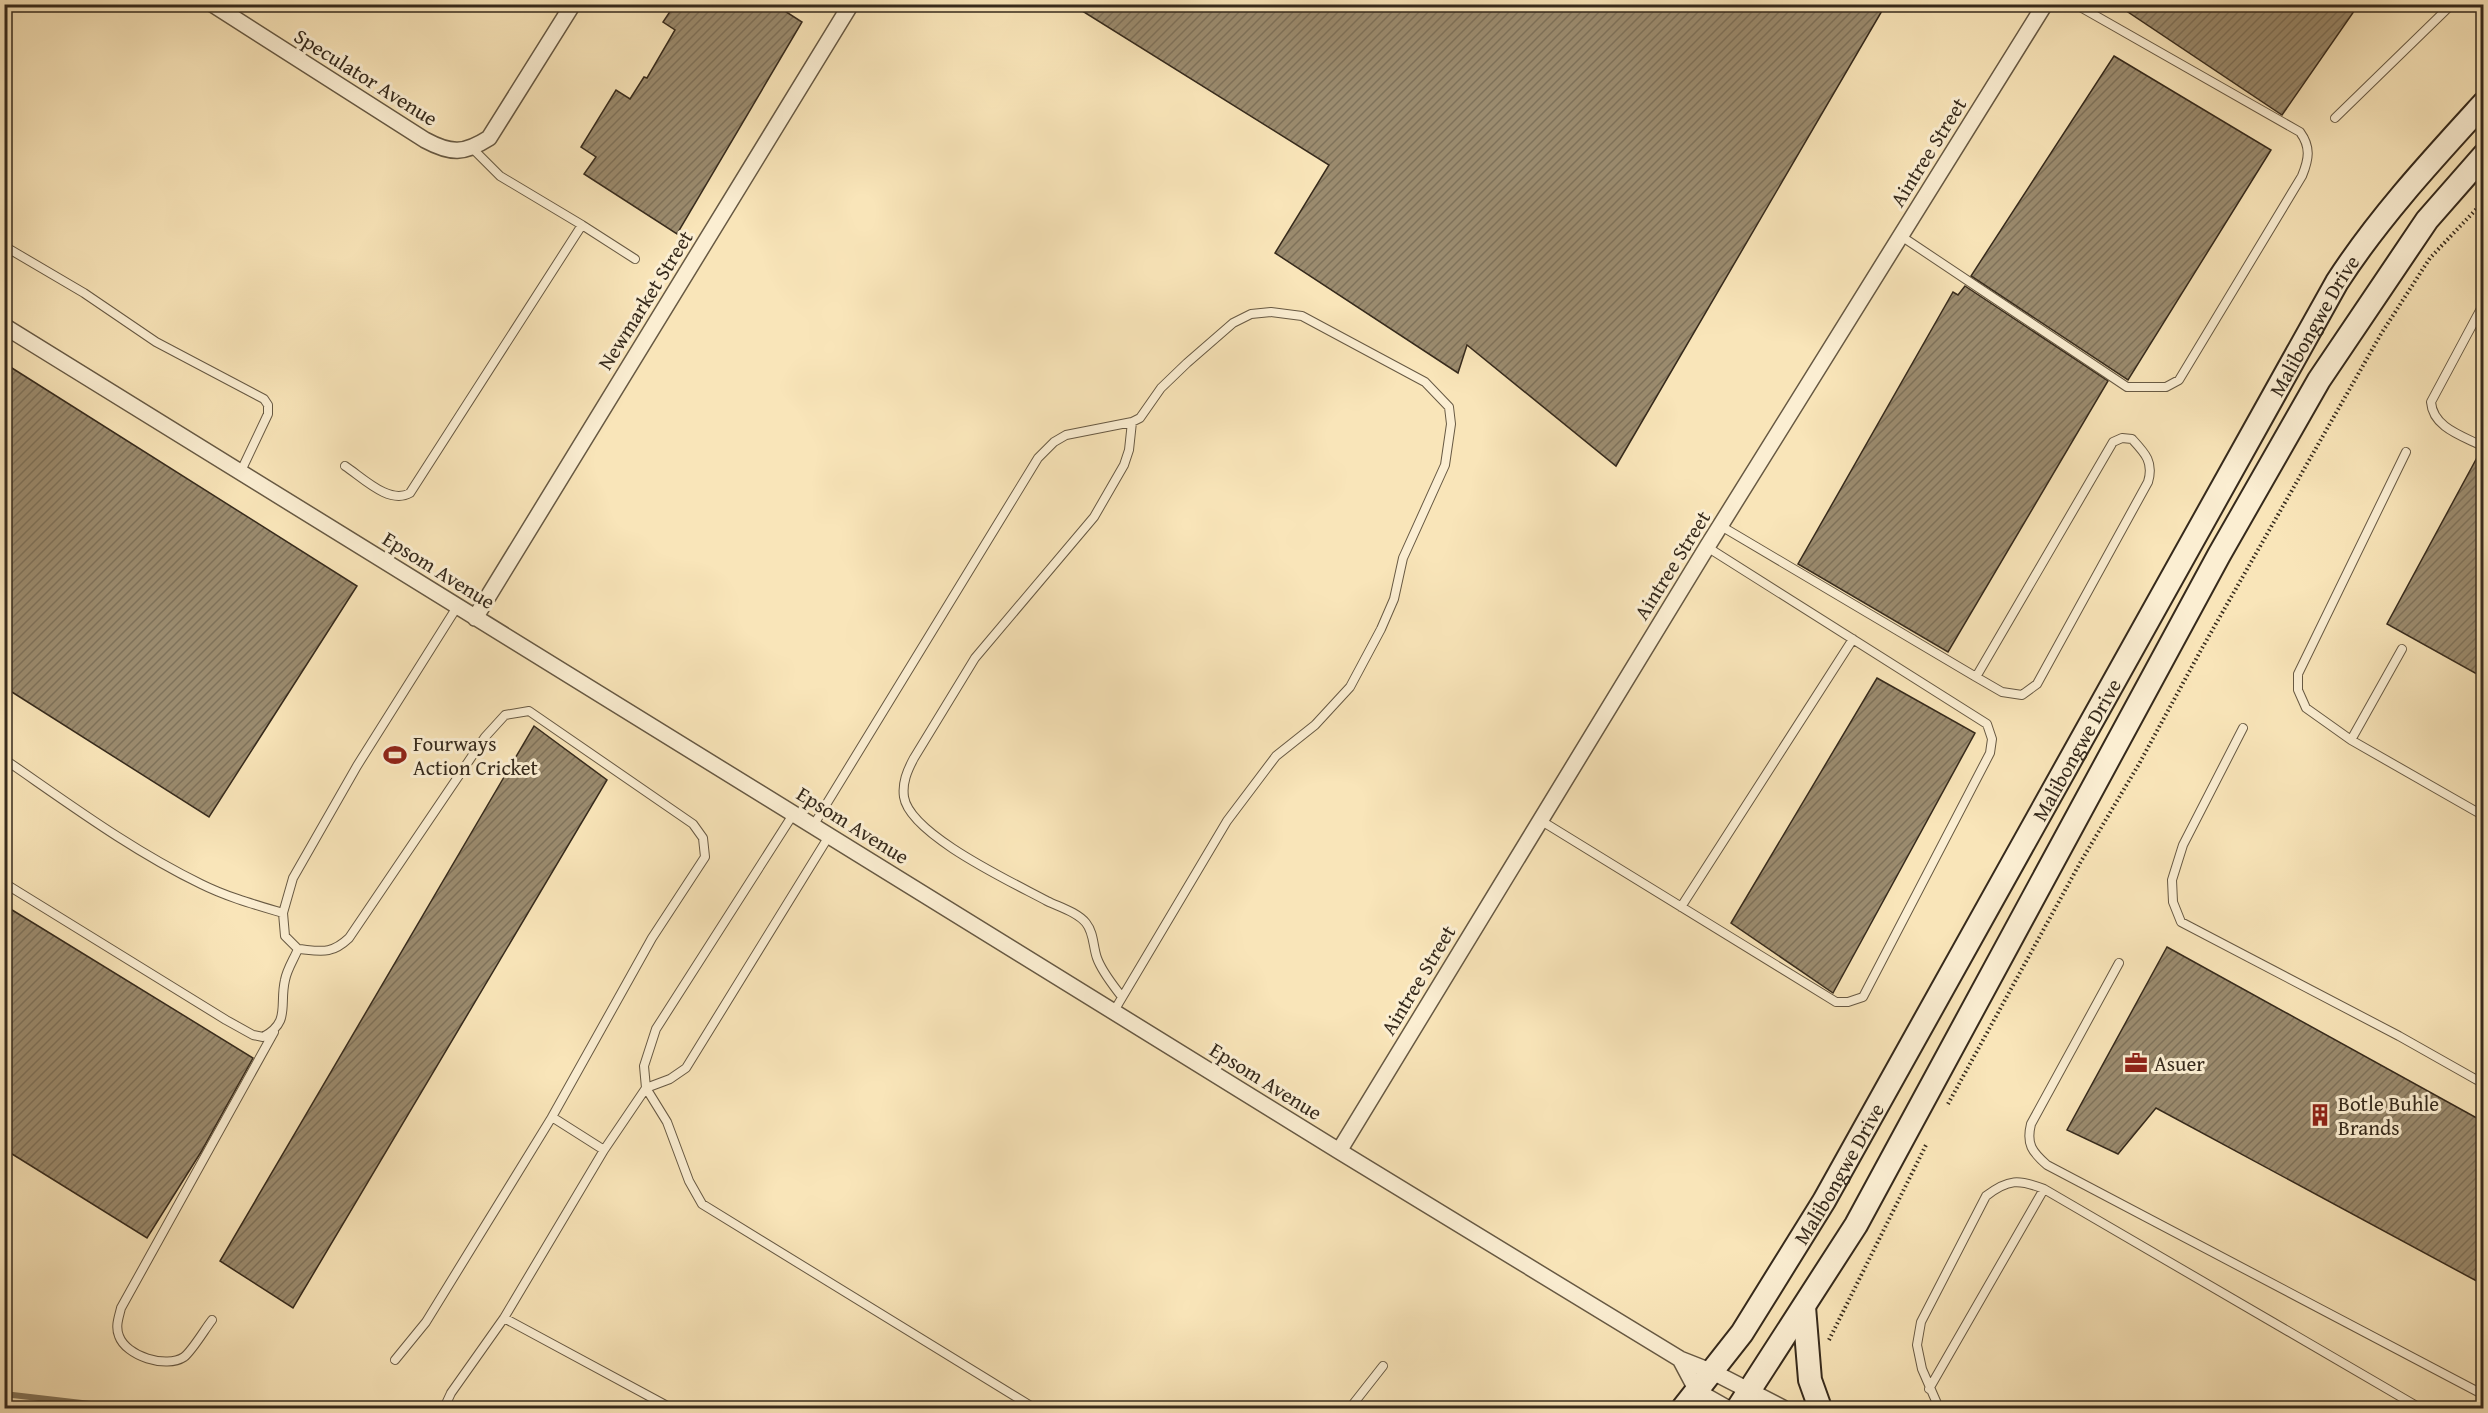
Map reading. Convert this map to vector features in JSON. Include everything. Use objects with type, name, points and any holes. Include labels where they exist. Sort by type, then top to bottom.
[{"type":"main road","name":"Malibongwe Drive","points":[[1683,1408],[1742,1333],[1824,1201],[2356,252],[2403,192],[2484,103]]},
{"type":"main road","name":"Malibongwe Drive","points":[[1744,1400],[1856,1225],[2219,555],[2319,380],[2427,220],[2484,155]]},
{"type":"main road","points":[[2293,362],[2319,380]]},
{"type":"main road","points":[[1804,1307],[1810,1380],[1820,1408]]},
{"type":"street","points":[[473,149],[489,138],[573,4]]},
{"type":"street","name":"Newmarket Street","points":[[475,618],[851,4]]},
{"type":"street","name":"Aintree Street","points":[[1339,1151],[1720,526],[2045,4]]},
{"type":"street","name":"Speculator Avenue","points":[[217,6],[425,140],[442,149],[473,149]]},
{"type":"street","name":"Epsom Avenue","points":[[4,326],[1339,1151],[1680,1359],[1713,1372],[1744,1400],[1784,1408]]},
{"type":"street","name":"Epsom Avenue","points":[[1680,1359],[1697,1390]]},
{"type":"street","points":[[1697,1390],[1727,1408]]},
{"type":"lane","points":[[1901,236],[2127,387],[2166,387],[2179,380],[2302,176],[2308,162],[2308,143],[2300,132],[2075,4]]},
{"type":"lane","points":[[2335,118],[2447,9],[2449,4]]},
{"type":"lane","points":[[473,149],[500,176],[635,259]]},
{"type":"lane","points":[[345,466],[390,496],[404,496],[410,493],[582,225]]},
{"type":"lane","points":[[4,246],[84,293],[156,342],[264,399],[268,405],[268,414],[241,471]]},
{"type":"lane","points":[[2484,303],[2432,402],[2432,414],[2438,423],[2484,447]]},
{"type":"lane","points":[[813,826],[1038,458],[1054,442],[1066,435],[1132,422],[1140,418],[1161,388],[1187,363],[1233,323],[1251,314],[1271,312],[1302,316],[1425,382],[1449,407],[1450,424],[1445,465],[1403,558],[1394,599],[1381,629],[1350,687],[1315,725],[1276,756],[1227,821],[1114,1011]]},
{"type":"lane","points":[[1122,997],[1097,960],[1092,933],[1086,923],[1076,915],[1018,886],[938,839],[917,820],[908,808],[904,798],[904,783],[906,772],[975,657],[1094,517],[1124,465],[1129,450],[1132,422]]},
{"type":"lane","points":[[1720,526],[1976,677],[2002,692],[2015,696],[2022,695],[2037,684],[2148,482],[2151,472],[2148,456],[2132,439],[2122,438],[2113,441],[1976,677]]},
{"type":"lane","points":[[2406,452],[2298,674],[2298,690],[2306,708],[2351,740],[2484,816]]},
{"type":"lane","points":[[1540,820],[1836,1002],[1848,1002],[1863,997],[1990,753],[1992,739],[1987,724],[1707,548]]},
{"type":"lane","points":[[395,1360],[426,1322],[552,1117],[652,938],[705,857],[703,838],[693,824],[529,711],[505,715],[485,736],[349,938],[339,948],[327,952],[298,949],[285,936],[283,913],[298,868],[357,766],[457,607]]},
{"type":"lane","points":[[1681,907],[1853,639]]},
{"type":"lane","points":[[2351,740],[2402,649]]},
{"type":"lane","points":[[2243,728],[2183,845],[2172,880],[2173,902],[2181,922],[2399,1036],[2484,1084]]},
{"type":"lane","points":[[4,759],[134,847],[202,885],[244,902],[283,913]]},
{"type":"lane","points":[[794,813],[656,1029],[644,1066],[646,1088],[667,1122],[689,1181],[702,1204],[1034,1408]]},
{"type":"lane","points":[[444,1408],[451,1393],[504,1318],[604,1150],[646,1088],[670,1079],[686,1068],[829,836]]},
{"type":"lane","points":[[4,883],[225,1020],[253,1035],[262,1037],[275,1031]]},
{"type":"lane","points":[[212,1320],[185,1357],[170,1362],[148,1358],[130,1349],[119,1338],[117,1327],[121,1308],[275,1031],[282,1014],[285,979],[298,949]]},
{"type":"lane","points":[[2119,963],[2031,1124],[2028,1138],[2032,1152],[2047,1165],[2484,1395]]},
{"type":"lane","points":[[552,1117],[604,1150]]},
{"type":"lane","points":[[1939,1408],[1922,1369],[1917,1344],[1921,1322],[1986,1196],[2001,1184],[2025,1181],[2044,1189],[2420,1408]]},
{"type":"lane","points":[[1929,1389],[2044,1189]]},
{"type":"lane","points":[[504,1318],[671,1408]]},
{"type":"lane","points":[[1350,1408],[1383,1366]]},
{"type":"path","points":[[1945,1110],[2080,863],[2139,764],[2200,650],[2381,334],[2430,258],[2484,201]]},
{"type":"path","points":[[1825,1349],[1928,1140]]},
{"type":"building","points":[[675,4],[774,4],[802,22],[677,234],[584,174],[596,157],[581,147],[616,90],[630,99],[644,77],[647,78],[675,30],[663,22]]},
{"type":"building","points":[[1071,4],[1886,4],[1616,466],[1467,345],[1458,373],[1275,253],[1329,165]]},
{"type":"building","points":[[2116,4],[2359,4],[2282,115]]},
{"type":"building","points":[[2114,56],[2271,150],[2128,380],[1971,276]]},
{"type":"building","points":[[1965,286],[2108,381],[1948,652],[1798,564],[1953,292],[1958,295]]},
{"type":"building","points":[[4,363],[357,586],[209,817],[4,687]]},
{"type":"building","points":[[2480,452],[2484,453],[2484,678],[2387,624]]},
{"type":"building","points":[[1877,678],[1975,733],[1833,993],[1731,923]]},
{"type":"building","points":[[534,726],[607,780],[293,1308],[220,1261]]},
{"type":"building","points":[[4,905],[253,1058],[201,1152],[147,1238],[4,1149]]},
{"type":"building","name":"Botle Buhle Brands","points":[[2167,947],[2484,1122],[2484,1285],[2156,1108],[2118,1154],[2067,1130]]},
{"type":"waterway","points":[[4,1394],[125,1408]]},
{"type":"place","name":"Fourways Action Cricket","points":[[395,755]]},
{"type":"place","name":"Asuer","points":[[2136,1063]]},
{"type":"place","name":"Botle Buhle Brands","points":[[2320,1115]]}]
